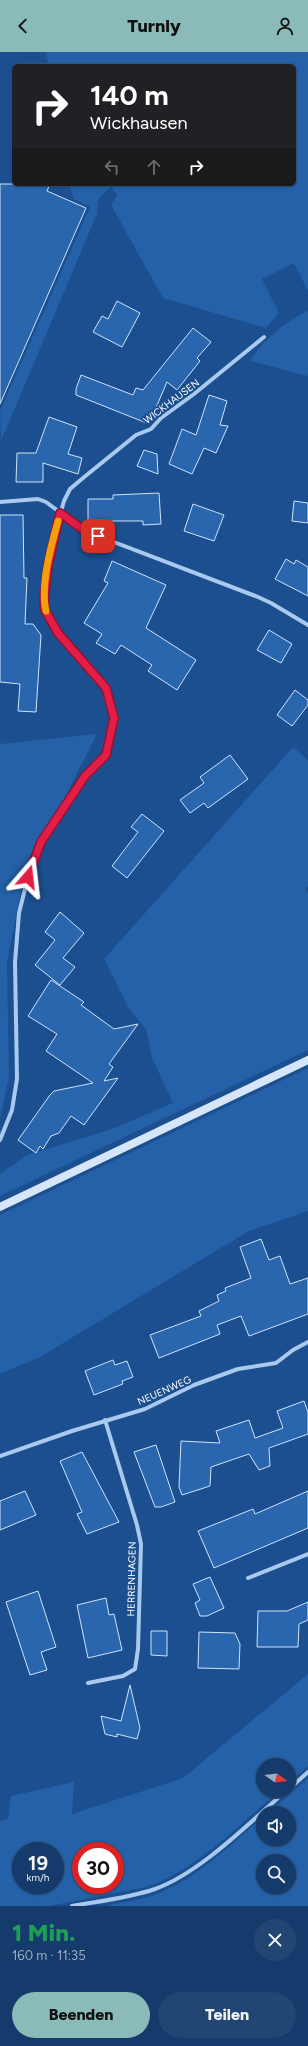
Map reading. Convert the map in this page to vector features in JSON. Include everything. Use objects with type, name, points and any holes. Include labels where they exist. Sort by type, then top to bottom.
[{"type":"main road","points":[[0,1207],[308,1060]]},
{"type":"street","name":"WICKHAUSEN","points":[[0,1140],[12,1110],[18,1079],[15,962],[19,913],[31,865],[41,842],[85,776],[106,755],[114,718],[106,688],[58,633],[45,610],[44,600],[48,566],[64,500],[70,490],[83,478],[136,435],[151,429],[161,418],[194,394],[264,337]]},
{"type":"street","points":[[0,502],[38,499],[46,502],[85,531],[258,597],[308,625]]},
{"type":"street","name":"NEUENWEG","points":[[0,1456],[105,1420],[145,1409],[194,1385],[238,1369],[276,1363],[293,1350],[308,1342]]},
{"type":"street","name":"HERRENHAGEN","points":[[88,1683],[124,1676],[135,1669],[138,1649],[141,1544],[137,1524],[105,1420]]},
{"type":"street","points":[[248,1578],[308,1554]]},
{"type":"street","points":[[296,1783],[308,1772]]},
{"type":"street","points":[[72,1906],[138,1894],[171,1882],[187,1873],[212,1854],[278,1798]]},
{"type":"shaded area","points":[[46,52],[308,52],[308,291],[294,263],[262,279],[279,313],[266,328],[163,298],[111,205],[117,195],[111,186],[296,186],[296,64],[49,64]]},
{"type":"shaded area","points":[[70,186],[111,186],[98,200],[97,214],[1,441],[0,411],[90,207],[74,199]]},
{"type":"shaded area","points":[[308,311],[308,376],[250,361],[261,346],[275,332],[291,320]]},
{"type":"shaded area","points":[[97,734],[65,797],[26,865],[7,962],[9,1078],[0,1118],[0,744]]},
{"type":"shaded area","points":[[293,747],[308,760],[308,886],[306,888],[308,894],[308,1050],[0,1196],[0,1174],[27,1155],[112,1129],[173,1103],[152,1058],[146,1029],[129,1009],[104,959]]},
{"type":"shaded area","points":[[308,1068],[308,1211],[249,1231],[40,1357],[0,1374],[0,1215]]},
{"type":"shaded area","points":[[308,1674],[308,1766],[296,1777],[296,1758],[256,1758],[256,1798],[271,1798],[262,1806],[256,1806],[256,1811],[198,1860],[162,1881],[142,1888],[124,1891],[124,1842],[72,1842],[72,1894],[111,1894],[49,1906],[0,1906],[0,1821],[8,1819],[11,1796],[74,1782],[72,1814],[183,1778]]},
{"type":"shaded area","points":[[308,1778],[308,1906],[105,1906],[132,1901],[159,1893],[188,1878],[214,1859],[256,1823],[256,1846],[296,1846],[296,1806],[276,1806],[285,1798],[296,1798],[296,1788]]},
{"type":"building","points":[[0,184],[12,184],[12,186],[49,186],[47,191],[86,208],[0,404]]},
{"type":"building","points":[[117,301],[140,313],[122,347],[93,332],[102,316],[108,319]]},
{"type":"building","points":[[193,328],[211,342],[197,358],[200,361],[177,390],[167,382],[149,424],[76,395],[76,389],[81,375],[133,395],[136,388],[143,390]]},
{"type":"building","points":[[209,395],[227,401],[220,425],[228,426],[216,453],[204,448],[192,474],[169,464],[182,429],[196,435]]},
{"type":"building","points":[[49,417],[77,427],[68,454],[82,458],[78,474],[43,463],[43,482],[16,482],[17,453],[36,453]]},
{"type":"building","points":[[144,450],[157,454],[158,474],[137,466]]},
{"type":"building","points":[[159,493],[161,524],[143,525],[143,521],[88,521],[88,499],[113,499],[113,495]]},
{"type":"building","points":[[294,501],[308,503],[308,523],[292,521]]},
{"type":"building","points":[[193,504],[224,515],[214,541],[184,531]]},
{"type":"building","points":[[0,515],[23,515],[24,578],[27,578],[25,624],[33,624],[41,635],[36,712],[18,711],[20,684],[0,682]]},
{"type":"building","points":[[286,559],[294,564],[296,560],[308,567],[308,596],[275,579]]},
{"type":"building","points":[[112,561],[166,585],[146,628],[196,660],[177,690],[148,671],[152,665],[121,645],[115,654],[96,643],[102,634],[84,623],[108,583],[104,581]]},
{"type":"building","points":[[269,630],[292,644],[281,663],[257,650]]},
{"type":"building","points":[[295,690],[308,700],[308,705],[292,726],[277,715]]},
{"type":"building","points":[[230,755],[248,779],[208,808],[204,803],[190,813],[180,800],[204,783],[200,777]]},
{"type":"building","points":[[142,814],[164,831],[127,878],[112,866],[138,832],[131,827]]},
{"type":"building","points":[[60,912],[84,933],[63,958],[75,967],[60,985],[35,965],[55,940],[45,932]]},
{"type":"building","points":[[51,980],[84,1002],[81,1005],[114,1029],[138,1024],[109,1064],[113,1067],[104,1081],[118,1078],[84,1125],[71,1116],[59,1133],[51,1136],[43,1149],[40,1146],[36,1153],[18,1140],[50,1095],[54,1091],[93,1083],[46,1051],[57,1034],[28,1016]]},
{"type":"building","points":[[261,1239],[269,1260],[280,1256],[290,1284],[308,1278],[308,1314],[249,1336],[241,1316],[217,1325],[220,1334],[159,1358],[150,1335],[201,1316],[199,1311],[219,1301],[217,1295],[226,1291],[225,1288],[251,1278],[240,1247]]},
{"type":"building","points":[[113,1360],[115,1365],[127,1361],[133,1377],[122,1381],[123,1384],[94,1395],[85,1371]]},
{"type":"building","points":[[304,1401],[308,1412],[308,1434],[269,1448],[270,1466],[259,1470],[249,1454],[211,1467],[210,1486],[182,1495],[179,1487],[181,1441],[220,1443],[216,1431],[249,1420],[255,1438],[283,1428],[277,1411]]},
{"type":"building","points":[[156,1445],[175,1502],[161,1507],[155,1507],[134,1452]]},
{"type":"building","points":[[82,1452],[119,1522],[87,1534],[77,1514],[82,1512],[60,1461]]},
{"type":"building","points":[[25,1491],[36,1515],[0,1530],[0,1501]]},
{"type":"building","points":[[308,1491],[308,1528],[214,1568],[198,1531],[253,1509],[255,1514]]},
{"type":"building","points":[[210,1577],[224,1608],[207,1616],[200,1616],[195,1603],[200,1600],[193,1584]]},
{"type":"building","points":[[38,1591],[56,1647],[41,1652],[47,1670],[30,1675],[6,1602]]},
{"type":"building","points":[[106,1598],[109,1615],[114,1614],[122,1650],[88,1658],[77,1605]]},
{"type":"building","points":[[308,1602],[308,1620],[299,1624],[298,1647],[257,1647],[258,1611],[287,1611]]},
{"type":"building","points":[[151,1631],[167,1631],[167,1656],[151,1655]]},
{"type":"building","points":[[199,1632],[235,1633],[240,1644],[239,1669],[198,1668]]},
{"type":"building","points":[[130,1685],[140,1728],[137,1739],[117,1734],[117,1737],[105,1734],[101,1716],[121,1721]]},
{"type":"slow traffic","points":[[46,611],[44,600],[47,575],[58,521]]},
{"type":"route","points":[[28,877],[31,865],[41,842],[85,776],[106,755],[114,718],[106,688],[58,633],[45,610],[44,600],[48,566],[60,513],[85,531],[98,536]]}]
